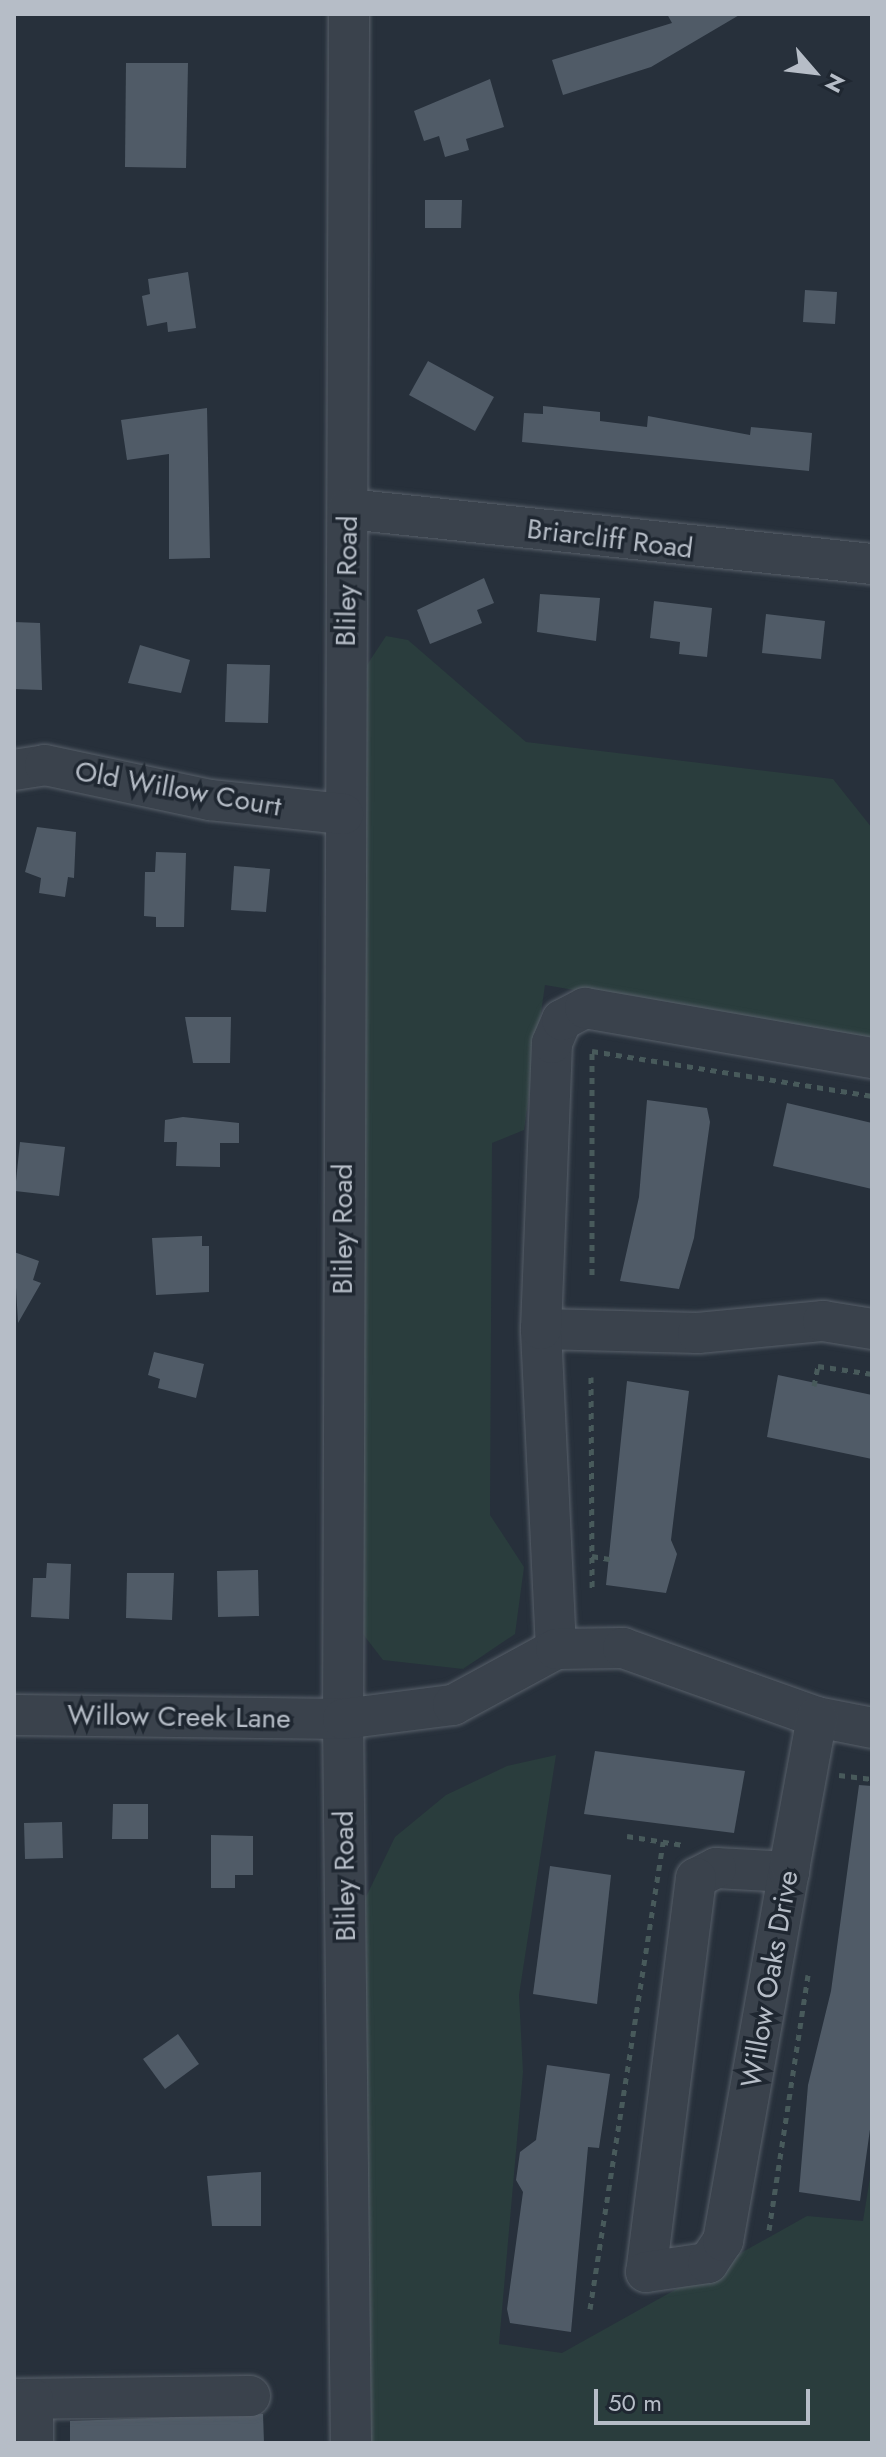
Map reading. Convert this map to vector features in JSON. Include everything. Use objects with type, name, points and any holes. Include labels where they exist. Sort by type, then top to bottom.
[{"type":"street","name":"Bliley Road","points":[[349,14],[348,509],[343,814],[343,1719],[351,2443]]},
{"type":"street","name":"Briarcliff Road","points":[[348,509],[872,564]]},
{"type":"street","name":"Old Willow Court","points":[[14,770],[45,765],[210,800],[343,814]]},
{"type":"street","points":[[556,1649],[541,1329],[552,1043],[562,1020],[585,1008],[872,1058]]},
{"type":"street","points":[[541,1329],[698,1333],[823,1321],[872,1329]]},
{"type":"street","points":[[343,1719],[453,1705],[556,1649],[623,1648],[817,1717],[872,1728]]},
{"type":"street","name":"Willow Creek Lane","points":[[14,1715],[343,1719]]},
{"type":"street","name":"Willow Oaks Drive","points":[[789,1872],[716,1868],[696,1878],[646,2272],[708,2263],[723,2241],[817,1717]]},
{"type":"street","points":[[33,2443],[24,2399],[250,2396]]},
{"type":"path","points":[[592,1275],[592,1051],[872,1096]]},
{"type":"path","points":[[814,1386],[818,1366],[872,1374]]},
{"type":"path","points":[[591,1377],[592,1588]]},
{"type":"path","points":[[592,1556],[615,1560]]},
{"type":"path","points":[[837,1790],[839,1774],[872,1779]]},
{"type":"path","points":[[590,2309],[663,1842]]},
{"type":"path","points":[[769,2230],[810,1963]]},
{"type":"shaded area","points":[[386,636],[408,640],[526,742],[833,779],[872,828],[872,1041],[545,985],[524,1130],[492,1143],[490,1515],[524,1567],[515,1634],[463,1669],[383,1660],[359,1629],[363,671]]},
{"type":"shaded area","points":[[556,1755],[519,1995],[523,2072],[499,2344],[562,2353],[807,2216],[863,2221],[872,2165],[872,2443],[367,2443],[365,1899],[395,1837],[446,1795],[507,1766]]},
{"type":"building","points":[[667,14],[741,14],[651,67],[563,95],[552,60],[672,23]]},
{"type":"building","points":[[126,63],[188,63],[186,168],[125,167]]},
{"type":"building","points":[[490,79],[504,127],[466,139],[469,150],[445,157],[439,136],[424,141],[414,111]]},
{"type":"building","points":[[425,200],[462,200],[461,228],[425,228]]},
{"type":"building","points":[[188,272],[196,328],[168,332],[167,322],[147,326],[142,296],[150,294],[148,279]]},
{"type":"building","points":[[805,290],[837,292],[835,324],[803,322]]},
{"type":"building","points":[[428,361],[494,397],[475,431],[409,395]]},
{"type":"building","points":[[543,406],[600,412],[600,421],[647,427],[648,416],[750,435],[751,427],[812,433],[809,471],[522,442],[524,413],[543,414]]},
{"type":"building","points":[[207,408],[210,558],[169,559],[169,454],[127,460],[121,420]]},
{"type":"building","points":[[484,578],[494,603],[477,610],[482,623],[430,644],[417,610]]},
{"type":"building","points":[[540,594],[600,598],[596,641],[537,632]]},
{"type":"building","points":[[654,601],[712,608],[707,657],[679,654],[680,642],[650,638]]},
{"type":"building","points":[[766,614],[825,621],[821,659],[762,653]]},
{"type":"building","points":[[14,622],[40,623],[42,690],[14,689]]},
{"type":"building","points":[[140,645],[190,660],[181,693],[128,683]]},
{"type":"building","points":[[227,664],[270,665],[268,723],[225,722]]},
{"type":"building","points":[[37,827],[76,832],[74,878],[68,877],[65,897],[39,893],[41,878],[25,872]]},
{"type":"building","points":[[156,852],[186,853],[184,927],[156,927],[156,917],[144,916],[145,872],[155,872]]},
{"type":"building","points":[[234,866],[270,869],[266,912],[231,910]]},
{"type":"building","points":[[185,1017],[231,1017],[230,1063],[193,1063]]},
{"type":"building","points":[[647,1100],[707,1108],[710,1122],[694,1238],[679,1289],[620,1281],[639,1197]]},
{"type":"building","points":[[787,1103],[872,1123],[872,1189],[773,1166]]},
{"type":"building","points":[[183,1117],[239,1123],[239,1143],[220,1143],[220,1167],[176,1166],[177,1142],[164,1142],[165,1120]]},
{"type":"building","points":[[20,1142],[65,1147],[59,1196],[15,1191]]},
{"type":"building","points":[[202,1236],[202,1246],[209,1246],[209,1292],[156,1295],[152,1238]]},
{"type":"building","points":[[14,1252],[39,1261],[33,1280],[41,1283],[18,1323]]},
{"type":"building","points":[[154,1352],[204,1364],[196,1398],[158,1388],[160,1379],[148,1375]]},
{"type":"building","points":[[778,1375],[872,1395],[872,1459],[767,1437]]},
{"type":"building","points":[[627,1381],[689,1391],[671,1540],[677,1554],[666,1593],[606,1585]]},
{"type":"building","points":[[47,1563],[71,1564],[69,1619],[31,1617],[33,1578],[46,1578]]},
{"type":"building","points":[[258,1570],[259,1616],[218,1617],[217,1571]]},
{"type":"building","points":[[127,1573],[174,1573],[172,1620],[126,1618]]},
{"type":"building","points":[[595,1751],[745,1771],[734,1833],[584,1814]]},
{"type":"building","points":[[859,1785],[872,1786],[872,2115],[860,2201],[799,2192],[808,2085],[831,1991]]},
{"type":"building","points":[[113,1804],[148,1804],[148,1839],[112,1839]]},
{"type":"building","points":[[62,1822],[63,1858],[25,1859],[24,1823]]},
{"type":"building","points":[[211,1835],[253,1836],[253,1875],[235,1875],[235,1888],[211,1888]]},
{"type":"building","points":[[550,1866],[611,1875],[597,2004],[533,1994]]},
{"type":"building","points":[[178,2034],[199,2064],[165,2089],[143,2059]]},
{"type":"building","points":[[547,2065],[610,2074],[599,2148],[588,2147],[571,2332],[510,2323],[507,2309],[523,2192],[516,2180],[520,2152],[536,2140]]},
{"type":"building","points":[[261,2172],[261,2226],[212,2226],[207,2176]]},
{"type":"building","points":[[263,2414],[264,2443],[70,2443],[70,2421]]}]
